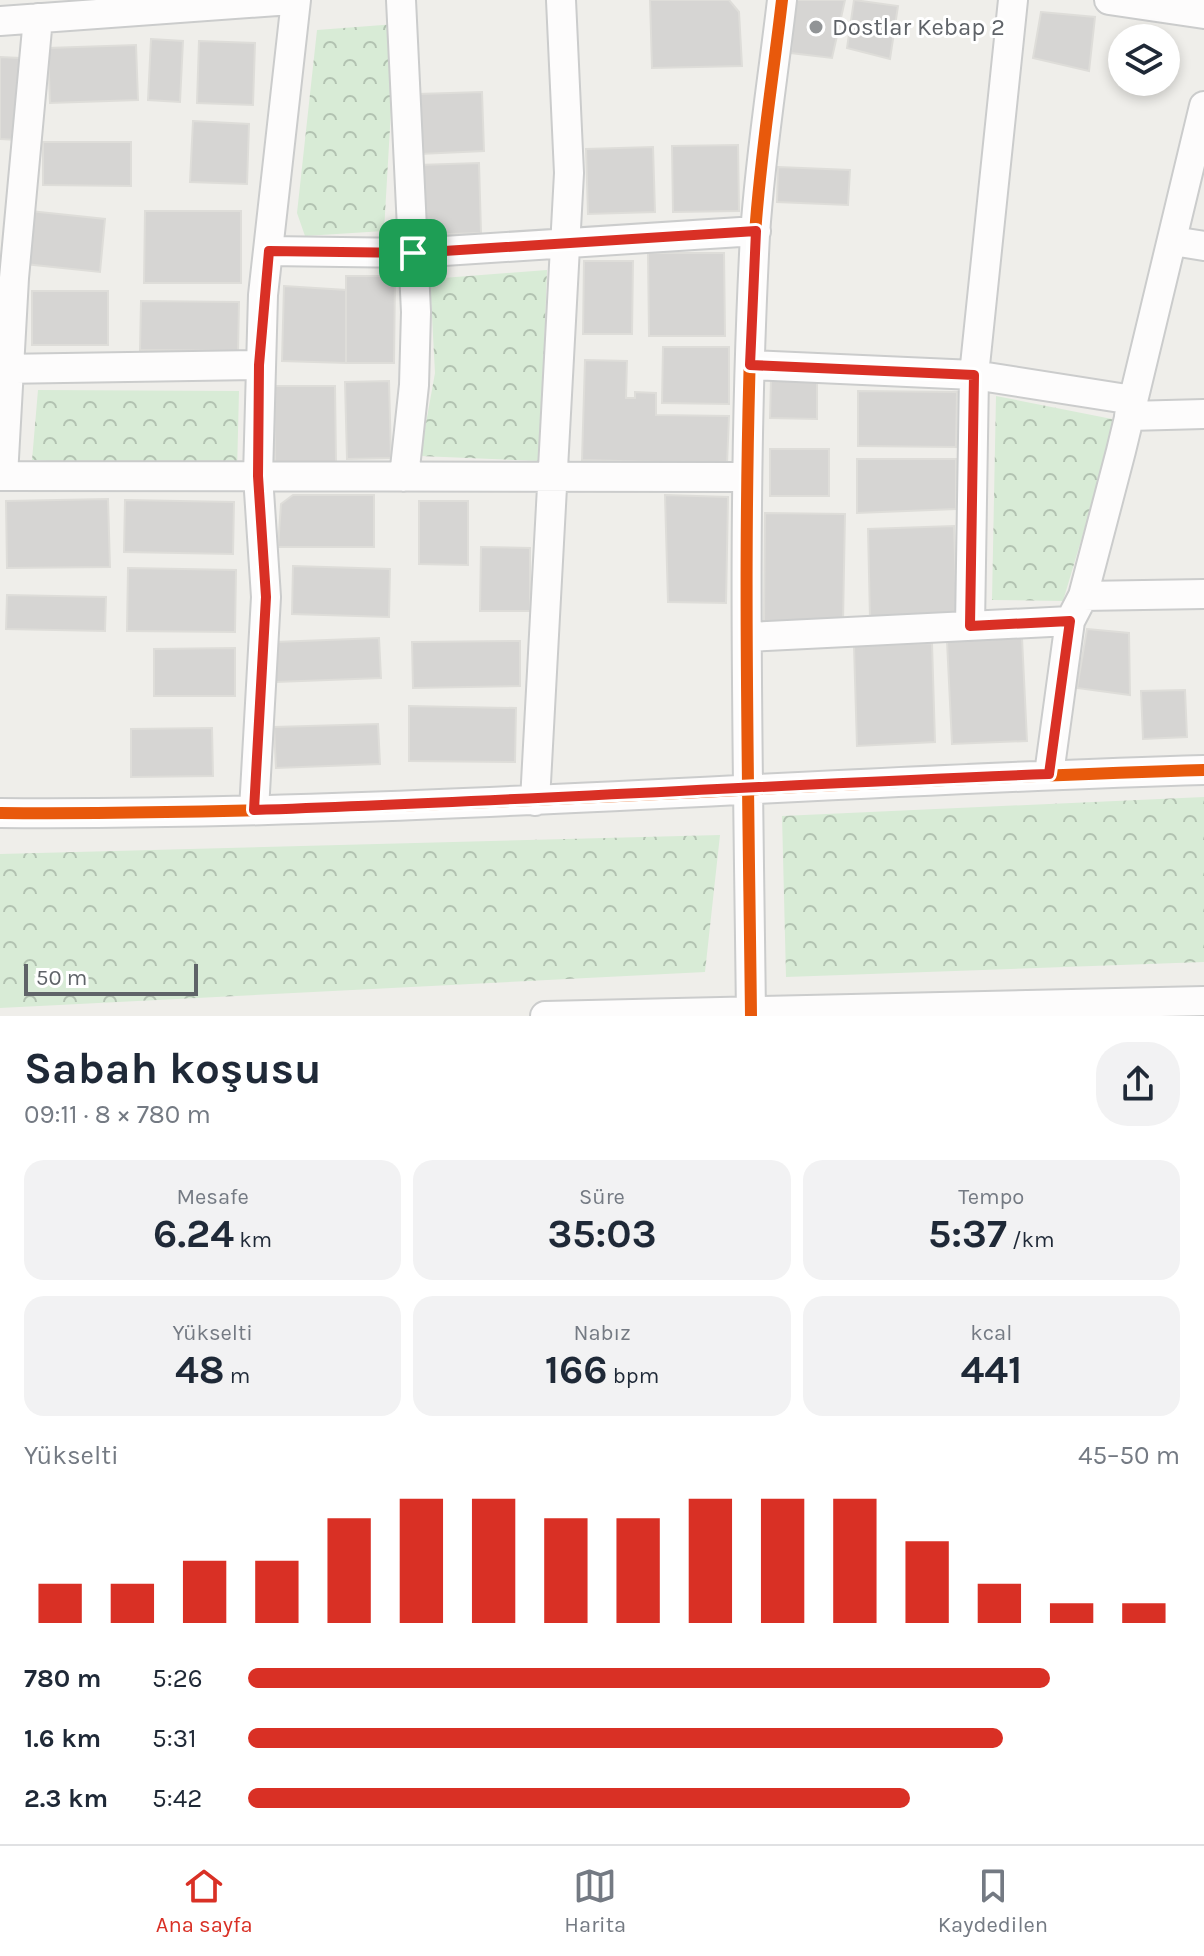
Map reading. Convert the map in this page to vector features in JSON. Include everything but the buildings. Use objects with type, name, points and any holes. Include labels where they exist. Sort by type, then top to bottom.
[{"type":"street","points":[[254,810],[266,597],[258,476],[259,365],[294,0],[15,15],[2,476],[258,476],[550,479],[747,477]]},
{"type":"street","points":[[401,0],[413,253],[414,385],[404,477]]},
{"type":"street","points":[[535,801],[550,479],[569,173],[561,0]]},
{"type":"street","points":[[751,1014],[747,790],[750,365],[756,231],[782,0]]},
{"type":"street","points":[[970,626],[974,375],[1013,0]]},
{"type":"street","points":[[1109,0],[1204,14]]},
{"type":"street","points":[[1049,774],[1076,609],[1131,408],[1204,106]]},
{"type":"street","points":[[269,251],[413,253],[756,231]]},
{"type":"street","points":[[1173,241],[1204,246]]},
{"type":"street","points":[[4,370],[259,365]]},
{"type":"street","points":[[750,365],[974,375],[1131,408],[1204,414]]},
{"type":"street","points":[[747,637],[970,626],[1076,609],[1204,594]]},
{"type":"street","points":[[0,813],[254,810],[535,801],[841,782],[1204,770]]},
{"type":"street","points":[[545,1016],[1062,1010],[1204,1001]]},
{"type":"green space","points":[[396,24],[384,231],[305,236],[297,213],[317,30]]},
{"type":"green space","points":[[547,270],[540,461],[420,456],[435,373],[430,279]]},
{"type":"green space","points":[[38,390],[239,391],[237,472],[32,460]]},
{"type":"green space","points":[[996,396],[1117,420],[1063,601],[992,600]]},
{"type":"green space","points":[[1204,797],[1204,962],[786,977],[782,816]]},
{"type":"green space","points":[[720,835],[705,972],[0,1008],[0,854]]},
{"type":"cycle path","points":[[751,1016],[748,430],[757,206],[782,0]]},
{"type":"cycle path","points":[[0,813],[452,804],[1204,770]]},
{"type":"place","name":"Dostlar Kebap 2","points":[[816,27]]},
{"type":"route","points":[[756,231],[750,365],[974,375],[970,626],[1070,621],[1049,774],[841,782],[535,801],[254,810],[266,597],[258,476],[259,365],[269,251],[413,253],[756,231]]}]
